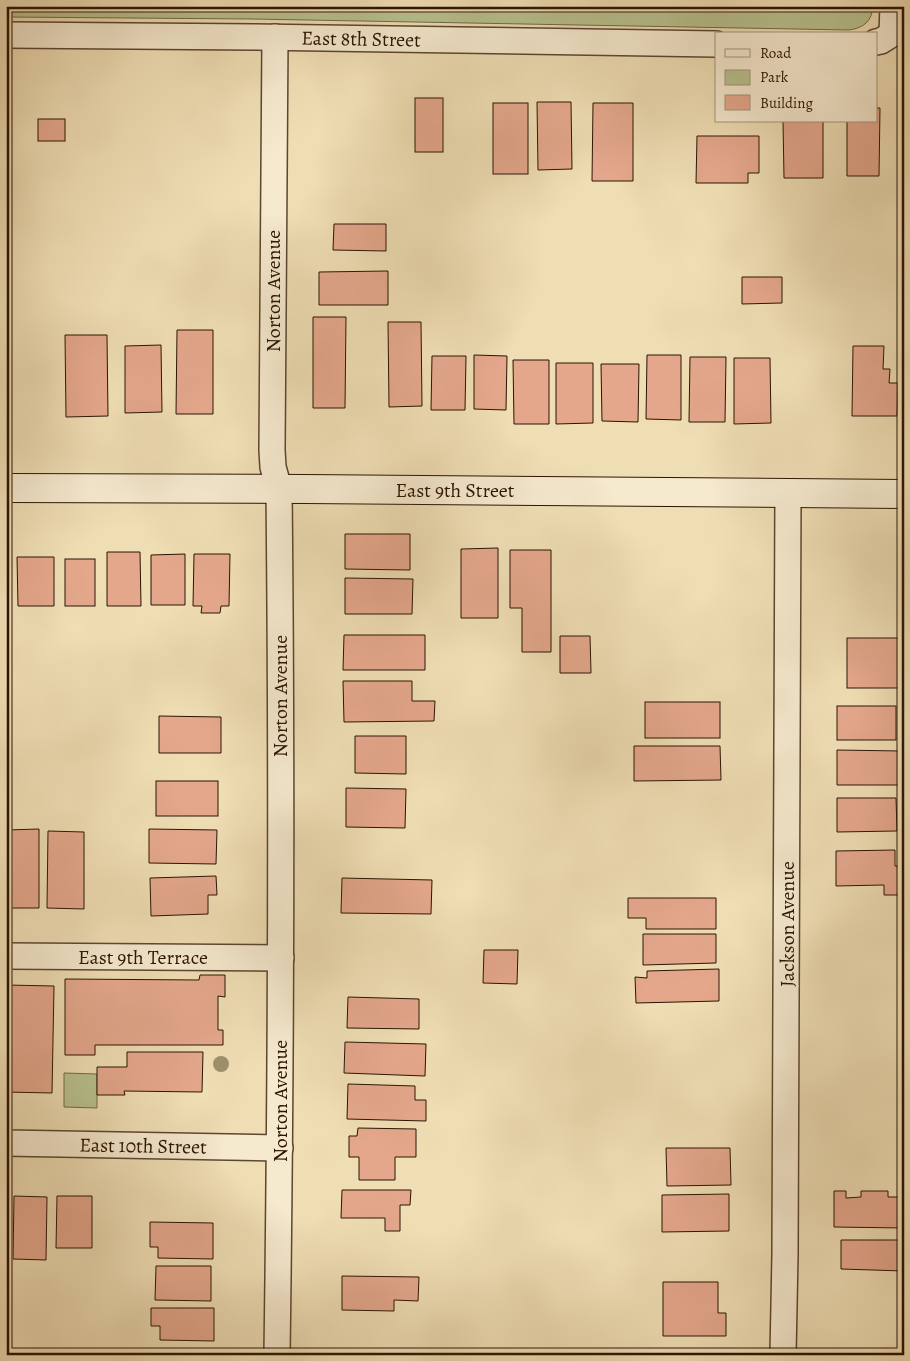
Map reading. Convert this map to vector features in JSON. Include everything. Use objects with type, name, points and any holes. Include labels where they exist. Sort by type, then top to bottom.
[{"type":"main road","name":"East 9th Street","points":[[6,488],[904,494]]},
{"type":"street","points":[[879,42],[892,34],[893,6]]},
{"type":"street","name":"East 8th Street","points":[[6,35],[715,44]]},
{"type":"street","name":"Norton Avenue","points":[[276,37],[272,450],[273,466],[279,489],[281,958],[277,1355]]},
{"type":"street","name":"Jackson Avenue","points":[[783,1355],[788,493]]},
{"type":"street","name":"East 9th Terrace","points":[[6,956],[281,958]]},
{"type":"street","name":"East 10th Street","points":[[6,1143],[280,1148]]},
{"type":"green space","points":[[6,6],[873,6],[871,16],[866,23],[859,28],[849,30],[252,19],[6,17]]},
{"type":"green space","points":[[64,1073],[97,1074],[97,1108],[64,1107]]},
{"type":"building","points":[[415,98],[443,98],[443,152],[415,152]]},
{"type":"building","points":[[537,102],[571,102],[572,169],[538,170]]},
{"type":"building","points":[[493,103],[528,103],[528,174],[493,174]]},
{"type":"building","points":[[593,103],[633,103],[633,181],[592,181]]},
{"type":"building","points":[[878,108],[880,108],[879,176],[847,176],[847,122],[878,122]]},
{"type":"building","points":[[38,119],[65,119],[65,141],[38,141]]},
{"type":"building","points":[[783,122],[823,122],[823,178],[784,178]]},
{"type":"building","points":[[697,136],[759,136],[759,173],[748,173],[748,183],[696,183]]},
{"type":"building","points":[[334,224],[386,224],[386,251],[333,250]]},
{"type":"building","points":[[388,271],[388,305],[319,305],[319,272]]},
{"type":"building","points":[[742,277],[782,277],[782,303],[742,304]]},
{"type":"building","points":[[313,317],[346,317],[345,408],[313,408]]},
{"type":"building","points":[[388,322],[421,322],[422,406],[389,407]]},
{"type":"building","points":[[177,330],[213,330],[213,414],[176,414]]},
{"type":"building","points":[[65,335],[107,335],[108,416],[66,417]]},
{"type":"building","points":[[161,345],[162,412],[125,413],[125,346]]},
{"type":"building","points":[[853,346],[884,346],[883,369],[890,369],[889,383],[898,383],[897,416],[852,416]]},
{"type":"building","points":[[474,355],[507,356],[506,410],[474,409]]},
{"type":"building","points":[[647,355],[681,355],[681,420],[646,419]]},
{"type":"building","points":[[432,356],[466,356],[465,410],[431,410]]},
{"type":"building","points":[[690,357],[726,357],[725,422],[689,422]]},
{"type":"building","points":[[734,358],[770,358],[771,423],[734,424]]},
{"type":"building","points":[[513,360],[549,360],[549,424],[514,424]]},
{"type":"building","points":[[556,363],[593,363],[593,423],[556,424]]},
{"type":"building","points":[[601,364],[639,364],[638,422],[602,421]]},
{"type":"building","points":[[345,534],[410,534],[410,570],[345,569]]},
{"type":"building","points":[[6,548],[9,548],[8,624],[6,624]]},
{"type":"building","points":[[498,548],[498,618],[461,618],[461,549]]},
{"type":"building","points":[[510,550],[551,550],[551,652],[522,652],[522,608],[510,608]]},
{"type":"building","points":[[107,552],[140,552],[141,606],[107,606]]},
{"type":"building","points":[[185,554],[185,605],[151,605],[151,555]]},
{"type":"building","points":[[194,554],[230,554],[229,606],[221,606],[220,613],[201,613],[202,606],[193,606]]},
{"type":"building","points":[[17,557],[54,557],[54,606],[18,606]]},
{"type":"building","points":[[65,559],[95,559],[95,606],[65,606]]},
{"type":"building","points":[[345,578],[413,579],[412,614],[345,614]]},
{"type":"building","points":[[344,635],[425,635],[425,670],[343,670]]},
{"type":"building","points":[[560,636],[590,636],[591,673],[560,673]]},
{"type":"building","points":[[847,638],[904,638],[904,688],[847,688]]},
{"type":"building","points":[[343,681],[412,681],[412,701],[435,701],[434,721],[344,722]]},
{"type":"building","points":[[645,702],[720,702],[720,738],[645,738]]},
{"type":"building","points":[[837,706],[896,706],[896,740],[837,740]]},
{"type":"building","points":[[159,716],[221,717],[221,753],[159,753]]},
{"type":"building","points":[[355,736],[406,736],[406,774],[355,773]]},
{"type":"building","points":[[634,746],[720,746],[721,780],[634,781]]},
{"type":"building","points":[[837,750],[901,751],[901,763],[904,763],[904,785],[837,785]]},
{"type":"building","points":[[156,781],[218,781],[218,816],[156,816]]},
{"type":"building","points":[[346,788],[406,789],[405,828],[346,827]]},
{"type":"building","points":[[837,798],[896,798],[897,831],[837,832]]},
{"type":"building","points":[[39,829],[39,908],[6,908],[6,830]]},
{"type":"building","points":[[149,829],[217,830],[216,864],[149,863]]},
{"type":"building","points":[[48,831],[84,832],[84,909],[47,908]]},
{"type":"building","points":[[895,850],[895,866],[904,866],[904,895],[884,895],[884,885],[836,886],[836,851]]},
{"type":"building","points":[[216,876],[217,895],[208,895],[208,914],[151,916],[150,878]]},
{"type":"building","points":[[342,878],[432,880],[431,914],[341,913]]},
{"type":"building","points":[[628,898],[716,898],[716,929],[646,929],[646,918],[628,918]]},
{"type":"building","points":[[643,934],[716,934],[716,963],[643,965]]},
{"type":"building","points":[[484,950],[518,950],[517,984],[483,983]]},
{"type":"building","points":[[719,969],[719,1001],[636,1003],[635,977],[647,978],[647,971]]},
{"type":"building","points":[[200,975],[225,975],[225,997],[218,996],[218,1030],[223,1030],[223,1045],[95,1045],[95,1055],[65,1055],[65,979],[199,980]]},
{"type":"building","points":[[6,985],[54,986],[52,1093],[6,1092]]},
{"type":"building","points":[[348,997],[419,999],[419,1029],[347,1028]]},
{"type":"building","points":[[345,1042],[426,1044],[425,1076],[344,1073]]},
{"type":"building","points":[[127,1052],[203,1052],[202,1092],[124,1091],[125,1095],[97,1095],[97,1067],[127,1067]]},
{"type":"building","points":[[348,1084],[415,1086],[415,1100],[426,1100],[426,1121],[347,1119]]},
{"type":"building","points":[[358,1128],[416,1129],[416,1157],[395,1157],[395,1180],[359,1180],[359,1157],[349,1157],[349,1136],[357,1136]]},
{"type":"building","points":[[666,1148],[730,1148],[731,1185],[667,1186]]},
{"type":"building","points":[[342,1190],[411,1190],[410,1205],[400,1205],[400,1231],[385,1231],[385,1218],[341,1218]]},
{"type":"building","points":[[834,1191],[846,1191],[846,1198],[861,1197],[861,1191],[888,1191],[888,1197],[904,1197],[904,1228],[834,1227]]},
{"type":"building","points":[[729,1194],[729,1231],[662,1232],[662,1195]]},
{"type":"building","points":[[14,1196],[47,1197],[46,1260],[13,1259]]},
{"type":"building","points":[[57,1196],[92,1196],[92,1248],[56,1248]]},
{"type":"building","points":[[150,1222],[213,1223],[213,1259],[158,1258],[158,1247],[150,1247]]},
{"type":"building","points":[[841,1240],[904,1240],[904,1271],[841,1269]]},
{"type":"building","points":[[156,1266],[211,1266],[211,1301],[155,1300]]},
{"type":"building","points":[[342,1276],[419,1277],[418,1301],[394,1300],[394,1311],[342,1310]]},
{"type":"building","points":[[663,1282],[718,1282],[718,1313],[726,1313],[726,1336],[663,1336]]},
{"type":"building","points":[[151,1308],[214,1308],[214,1341],[160,1340],[160,1326],[151,1326]]},
{"type":"building","points":[[152,1352],[215,1354],[215,1355],[152,1355]]}]
